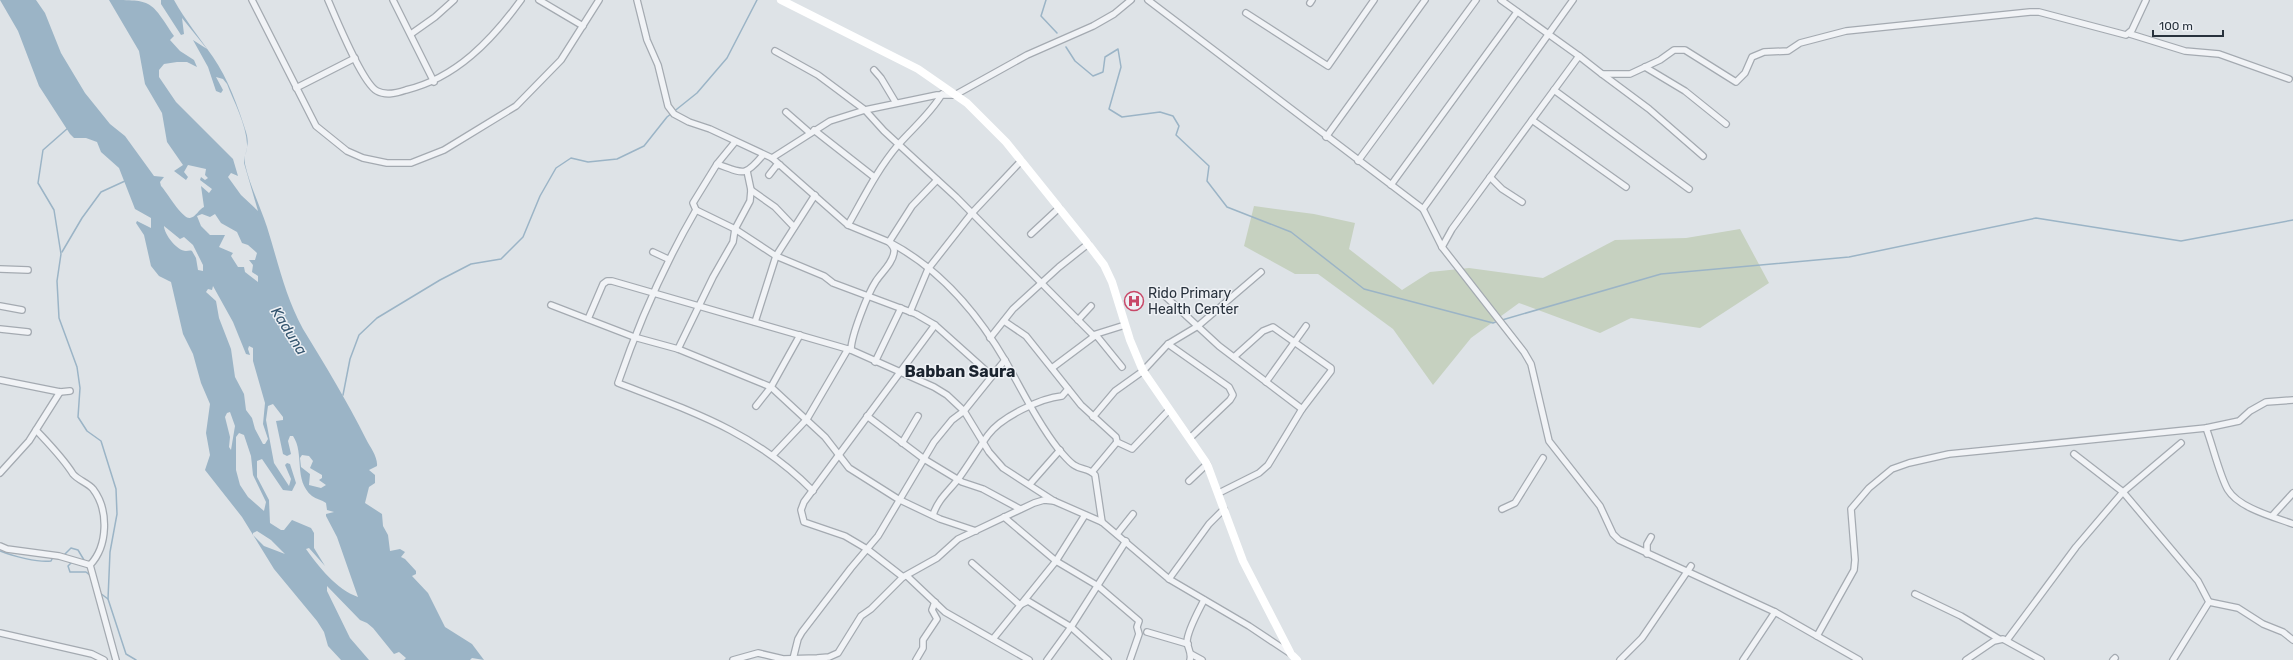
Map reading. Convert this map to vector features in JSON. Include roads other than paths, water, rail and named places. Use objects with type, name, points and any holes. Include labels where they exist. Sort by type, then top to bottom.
[{"type":"main road","points":[[781,0],[918,69],[955,95],[987,122],[1088,244],[1104,265],[1112,282],[1125,325],[1143,371],[1207,464],[1243,561],[1294,657]]},
{"type":"main road","points":[[788,0],[911,61],[942,81],[955,95]]},
{"type":"street","points":[[252,0],[316,126],[347,151],[363,158],[387,163],[412,163],[444,150],[516,106],[561,60],[599,0]]},
{"type":"street","points":[[393,0],[434,82]]},
{"type":"street","points":[[411,34],[435,17],[454,0]]},
{"type":"street","points":[[330,1],[364,77],[376,91],[390,94],[434,82],[472,56],[502,27],[521,0]]},
{"type":"street","points":[[539,0],[583,26]]},
{"type":"street","points":[[637,0],[647,40],[658,65],[668,106],[674,114],[772,158],[816,195],[848,225],[905,250],[961,299],[974,313],[1005,360],[1030,406],[1060,450],[1072,465],[1092,472],[1097,480],[1102,522]]},
{"type":"street","points":[[772,158],[812,131],[830,121],[865,110],[896,103],[942,94],[955,95],[1027,55],[1092,26],[1114,14],[1131,0]]},
{"type":"street","points":[[1148,0],[1423,210],[1442,247],[1524,352],[1531,364],[1549,441],[1600,506],[1613,534],[1624,543],[1775,612],[1859,660]]},
{"type":"street","points":[[1246,12],[1328,66],[1372,2],[1365,0]]},
{"type":"street","points":[[1326,137],[1425,0]]},
{"type":"street","points":[[1358,161],[1476,0]]},
{"type":"street","points":[[1501,0],[1649,109],[1703,156]]},
{"type":"street","points":[[1423,210],[1574,0]]},
{"type":"street","points":[[2130,34],[2146,0]]},
{"type":"street","points":[[1391,185],[1517,12]]},
{"type":"street","points":[[1602,74],[1630,74],[1674,50],[1685,50],[1736,82],[1745,73],[1752,57],[1764,52],[1788,50],[1800,44],[1846,31],[2039,12],[2118,33],[2130,34],[2185,51],[2219,54],[2289,79]]},
{"type":"street","points":[[775,51],[818,75],[865,110],[898,144],[972,213],[1078,320],[1096,335],[1122,367]]},
{"type":"street","points":[[1442,247],[1452,229],[1579,56]]},
{"type":"street","points":[[296,88],[355,58]]},
{"type":"street","points":[[1645,67],[1685,91],[1726,124]]},
{"type":"street","points":[[874,70],[881,78],[896,103]]},
{"type":"street","points":[[1554,90],[1689,189]]},
{"type":"street","points":[[848,225],[874,177],[898,144],[931,110],[942,94]]},
{"type":"street","points":[[786,112],[874,177]]},
{"type":"street","points":[[1532,120],[1626,188]]},
{"type":"street","points":[[735,142],[717,164],[693,203],[696,210],[735,229],[776,256],[824,276],[834,283],[901,308],[935,325],[992,376]]},
{"type":"street","points":[[717,164],[742,172],[747,171],[763,155]]},
{"type":"street","points":[[910,312],[928,269],[972,213],[1021,162]]},
{"type":"street","points":[[769,175],[776,166],[780,164]]},
{"type":"street","points":[[678,349],[712,277],[731,247],[735,229],[750,201],[751,190],[747,171]]},
{"type":"street","points":[[1490,177],[1502,189],[1522,202]]},
{"type":"street","points":[[889,242],[912,206],[937,180]]},
{"type":"street","points":[[751,190],[775,207],[794,227]]},
{"type":"street","points":[[755,322],[776,256],[816,195]]},
{"type":"street","points":[[1031,234],[1059,208]]},
{"type":"street","points":[[696,210],[668,259],[634,337],[618,383],[721,424],[773,455],[795,472],[813,491]]},
{"type":"street","points":[[773,455],[807,419],[850,350],[869,296],[895,252],[889,242]]},
{"type":"street","points":[[990,338],[1013,309],[1041,283],[1088,244]]},
{"type":"street","points":[[653,252],[668,259]]},
{"type":"street","points":[[0,268],[28,270]]},
{"type":"street","points":[[1093,416],[1115,391],[1143,371],[1168,344],[1198,326],[1261,272]]},
{"type":"street","points":[[588,319],[603,284],[607,281],[850,350],[934,387],[947,395],[964,411],[1002,468],[1030,484],[1045,498],[1102,522],[1169,579],[1249,626],[1294,657]]},
{"type":"street","points":[[1166,297],[1179,311],[1198,326],[1218,346],[1302,409]]},
{"type":"street","points":[[551,305],[634,337],[678,349],[771,387],[825,437],[849,468],[898,500],[933,516],[976,531]]},
{"type":"street","points":[[0,306],[22,310]]},
{"type":"street","points":[[1078,320],[1091,306]]},
{"type":"street","points":[[875,362],[901,308]]},
{"type":"street","points":[[1004,322],[1026,336],[1068,389],[1093,416],[1116,437],[1117,442],[1132,449],[1169,410]]},
{"type":"street","points":[[935,325],[867,416],[839,457],[804,502],[801,510],[804,522],[845,536],[867,549],[905,577],[945,612],[1029,660]]},
{"type":"street","points":[[1052,368],[1096,335],[1125,325]]},
{"type":"street","points":[[1266,382],[1306,326]]},
{"type":"street","points":[[1219,493],[1259,473],[1268,465],[1302,409],[1325,380],[1331,368],[1294,341],[1273,328],[1263,331],[1234,357]]},
{"type":"street","points":[[0,329],[28,332]]},
{"type":"street","points":[[756,406],[771,387],[800,336]]},
{"type":"street","points":[[1168,344],[1229,387],[1232,395],[1230,400],[1190,438]]},
{"type":"street","points":[[793,659],[798,640],[802,632],[888,521],[898,500],[942,432],[964,411],[1005,360]]},
{"type":"street","points":[[0,380],[60,392],[70,391]]},
{"type":"street","points":[[933,516],[942,496],[958,479],[984,443],[988,434],[1006,420],[1030,406],[1052,397],[1062,396],[1068,389]]},
{"type":"street","points":[[0,473],[29,441],[60,392]]},
{"type":"street","points":[[1818,636],[1854,570],[1856,560],[1850,508],[1869,488],[1892,469],[1949,454],[2206,428],[2239,422],[2250,411],[2266,402],[2293,400]]},
{"type":"street","points":[[867,416],[924,459],[958,479],[1020,509]]},
{"type":"street","points":[[902,443],[918,416]]},
{"type":"street","points":[[2206,428],[2228,490],[2244,503],[2293,524]]},
{"type":"street","points":[[36,430],[66,462],[74,475],[91,487],[99,498],[104,512],[104,538],[96,558],[90,565]]},
{"type":"street","points":[[1092,472],[1117,442]]},
{"type":"street","points":[[2007,640],[2076,548],[2123,492],[2181,444]]},
{"type":"street","points":[[1030,484],[1060,450]]},
{"type":"street","points":[[2074,454],[2123,492],[2198,581],[2209,602]]},
{"type":"street","points":[[1502,509],[1514,504],[1544,458]]},
{"type":"street","points":[[1189,481],[1207,464]]},
{"type":"street","points":[[2272,516],[2293,492]]},
{"type":"street","points":[[734,660],[758,653],[774,657],[793,659],[829,657],[838,653],[861,616],[871,609],[905,577],[937,558],[953,542],[1045,498]]},
{"type":"street","points":[[1169,579],[1209,524],[1224,509]]},
{"type":"street","points":[[1117,534],[1133,514]]},
{"type":"street","points":[[992,639],[1056,561],[1085,515]]},
{"type":"street","points":[[1004,517],[1056,561],[1098,586],[1139,621],[1137,627],[1139,634],[1130,660]]},
{"type":"street","points":[[1647,554],[1647,544],[1651,537]]},
{"type":"street","points":[[1047,660],[1071,628],[1126,541]]},
{"type":"street","points":[[0,546],[7,550],[59,556],[90,565]]},
{"type":"street","points":[[972,563],[1020,605]]},
{"type":"street","points":[[90,565],[116,660]]},
{"type":"street","points":[[1620,660],[1642,638],[1691,566]]},
{"type":"street","points":[[1914,594],[1961,616],[1999,639],[2007,640],[2041,660]]},
{"type":"street","points":[[1202,660],[1191,657],[1188,637],[1204,600]]},
{"type":"street","points":[[916,660],[923,648],[923,640],[937,619],[932,610],[935,602]]},
{"type":"street","points":[[1020,605],[1028,602],[1071,628],[1108,660]]},
{"type":"street","points":[[2209,602],[2238,608],[2263,624],[2283,632],[2293,640]]},
{"type":"street","points":[[2173,660],[2209,602]]},
{"type":"street","points":[[1743,660],[1775,612]]},
{"type":"street","points":[[1147,632],[1188,644]]},
{"type":"street","points":[[0,633],[92,654],[104,660]]},
{"type":"street","points":[[1966,660],[1999,639]]},
{"type":"water","name":"Kaduna","points":[[0,0],[36,0],[45,13],[61,53],[85,93],[110,124],[125,136],[154,176],[164,177],[160,182],[161,186],[179,210],[187,217],[190,218],[194,216],[204,207],[201,186],[209,193],[212,189],[200,180],[201,177],[205,180],[208,178],[205,175],[206,169],[188,165],[184,172],[188,177],[186,180],[174,171],[183,165],[167,142],[162,113],[145,84],[139,51],[109,0],[143,2],[149,4],[160,15],[174,36],[170,40],[180,51],[194,60],[197,67],[187,62],[164,64],[159,70],[159,77],[176,102],[233,159],[238,176],[231,173],[228,177],[241,195],[258,211],[244,163],[245,155],[245,164],[267,227],[291,304],[303,329],[344,397],[376,459],[377,466],[369,470],[375,475],[375,483],[369,487],[365,503],[382,514],[383,526],[388,535],[390,551],[400,549],[405,552],[401,557],[405,559],[416,571],[416,574],[412,576],[428,593],[445,627],[472,644],[484,660],[472,658],[470,660],[404,660],[406,658],[399,652],[394,654],[373,628],[360,620],[327,586],[327,591],[350,638],[369,660],[341,660],[328,646],[324,632],[317,621],[274,569],[253,535],[242,517],[205,470],[210,455],[206,433],[210,404],[201,383],[193,354],[183,334],[171,282],[159,276],[151,266],[144,235],[136,223],[137,221],[151,228],[151,218],[135,209],[119,168],[101,152],[97,142],[86,138],[74,138],[39,86],[18,31]],"holes":[[[202,214],[210,217],[215,214],[221,223],[237,232],[242,243],[248,245],[257,253],[255,260],[249,260],[253,265],[252,272],[258,276],[258,282],[245,272],[244,267],[238,267],[231,256],[233,253],[219,247],[225,235],[210,235],[201,226],[197,216]],[[164,226],[180,239],[184,237],[193,245],[203,265],[203,271],[198,270],[196,258],[192,251],[182,250],[175,245],[166,233]],[[213,286],[233,322],[246,354],[250,355],[248,349],[249,346],[253,348],[253,361],[265,403],[263,424],[268,439],[265,444],[263,444],[255,429],[252,418],[246,410],[244,394],[235,377],[231,349],[219,318],[216,301],[206,292],[208,289],[212,290]],[[273,404],[283,417],[283,420],[276,421],[283,454],[287,456],[291,454],[288,441],[290,436],[293,436],[298,451],[301,475],[306,490],[312,496],[326,503],[327,510],[334,512],[326,514],[326,516],[337,537],[358,597],[342,589],[335,583],[322,570],[306,549],[309,548],[325,566],[314,548],[314,533],[311,528],[292,520],[284,530],[281,530],[270,523],[269,500],[257,477],[257,461],[262,459],[283,490],[292,491],[296,483],[290,464],[287,463],[285,465],[291,479],[289,486],[274,463],[266,420],[268,406]],[[230,412],[235,426],[231,450],[229,447],[230,437],[225,417],[227,413]],[[239,433],[244,435],[251,456],[253,475],[266,502],[264,511],[248,497],[240,485],[236,470],[236,437]],[[302,455],[309,456],[313,461],[310,468],[322,475],[322,478],[319,480],[326,485],[321,488],[309,485],[310,474],[301,467],[300,458]],[[257,531],[271,540],[285,554],[264,546],[253,535],[253,533]]]},
{"type":"water","points":[[161,0],[174,0],[218,65],[228,84],[240,112],[248,142],[247,147],[242,121],[227,84],[223,79],[216,77],[223,90],[221,93],[216,91],[208,67],[193,40],[207,49],[182,18],[184,34],[181,35],[161,4]]},
{"type":"waterway","points":[[343,395],[350,359],[359,335],[377,318],[440,280],[471,264],[501,259],[523,237],[540,196],[556,168],[571,158],[588,162],[617,159],[644,146],[667,117],[697,93],[727,58],[757,0]]},
{"type":"waterway","points":[[1046,0],[1041,16],[1057,33]]},
{"type":"waterway","points":[[1066,47],[1075,61],[1093,76],[1103,72],[1105,57],[1118,49],[1121,67],[1109,109],[1122,117],[1160,112],[1173,116],[1179,126],[1176,135],[1209,166],[1207,181],[1227,207],[1291,232],[1364,289],[1493,323],[1498,321]]},
{"type":"waterway","points":[[68,128],[43,150],[38,183],[54,210],[61,254],[57,281],[59,318],[77,367],[80,388],[78,417],[87,431],[101,441],[116,489],[117,514],[110,552],[108,599],[126,654],[136,660]]},
{"type":"waterway","points":[[62,252],[82,218],[101,192],[125,181]]},
{"type":"waterway","points":[[1502,320],[1661,274],[1849,257],[2036,218],[2181,241],[2293,220]]},
{"type":"waterway","points":[[64,555],[71,548],[78,550],[84,560],[82,561]]},
{"type":"waterway","points":[[0,551],[18,557],[40,561],[51,561],[53,557]]},
{"type":"waterway","points":[[72,562],[68,566],[70,572],[86,572],[91,576]]},
{"type":"waterway","points":[[100,593],[108,599]]},
{"type":"place","name":"Rido Primary Health Center","points":[[1134,301]]},
{"type":"district","name":"Babban Saura","points":[[960,371]]}]
